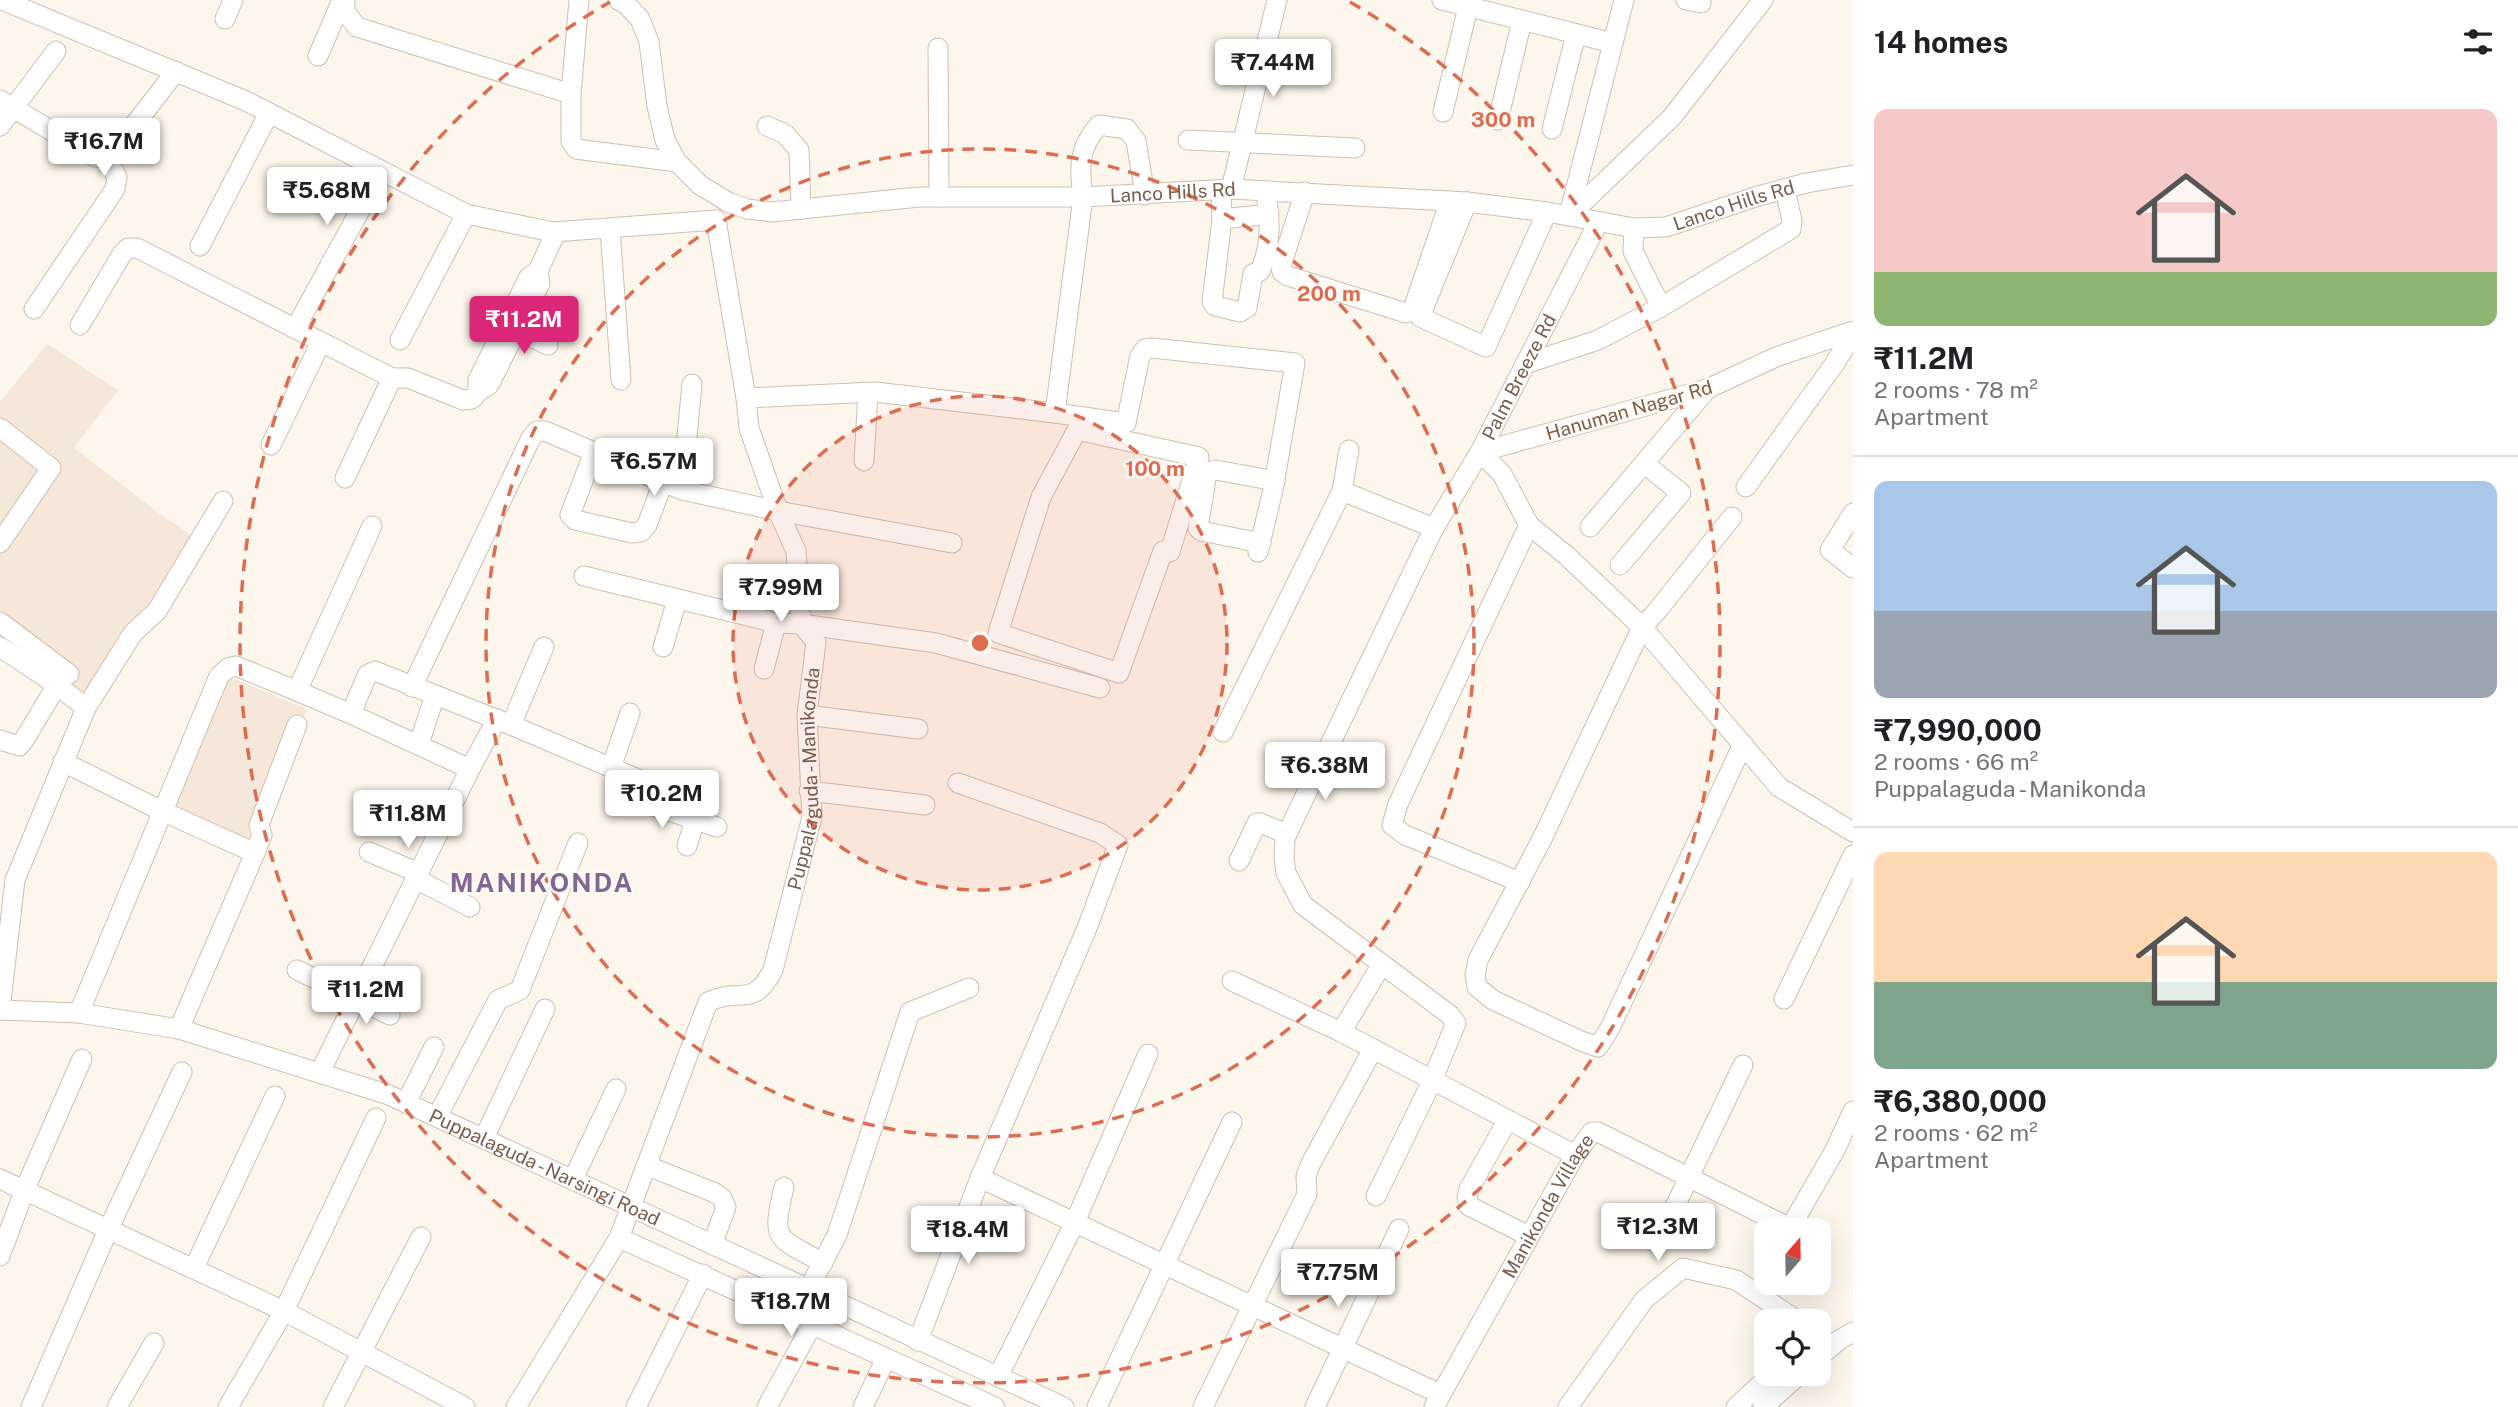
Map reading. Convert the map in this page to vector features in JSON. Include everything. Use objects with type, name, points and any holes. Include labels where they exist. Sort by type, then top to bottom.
[{"type":"street","points":[[2,0],[246,101],[466,214],[556,232],[716,220],[729,202]]},
{"type":"street","points":[[225,19],[233,0]]},
{"type":"street","points":[[318,56],[344,0]]},
{"type":"street","points":[[344,0],[345,12],[357,27],[571,94]]},
{"type":"street","points":[[579,0],[571,94],[571,141],[576,149],[677,162]]},
{"type":"street","points":[[618,0],[626,4],[640,19],[648,0]]},
{"type":"street","points":[[1266,191],[1269,214],[1268,255],[1260,271],[1253,274],[1247,308],[1240,312],[1214,306],[1212,302],[1226,190],[1242,143],[1277,0]]},
{"type":"street","points":[[1442,0],[1613,43]]},
{"type":"street","points":[[1569,216],[1624,0]]},
{"type":"street","points":[[1569,216],[1672,117],[1763,0]]},
{"type":"street","points":[[1443,112],[1468,7]]},
{"type":"street","name":"Lanco Hills Rd","points":[[640,19],[649,42],[657,106],[665,140],[677,162],[700,185],[747,209],[772,212],[939,197],[1083,197],[1226,190],[1459,202],[1547,212],[1634,228],[1666,227],[1785,189],[1853,175]]},
{"type":"street","points":[[1498,120],[1522,21]]},
{"type":"street","points":[[1552,128],[1576,34]]},
{"type":"street","points":[[939,48],[939,197]]},
{"type":"street","points":[[0,126],[7,104],[56,51]]},
{"type":"street","points":[[7,104],[95,157],[106,158],[116,149],[176,71]]},
{"type":"street","points":[[200,246],[269,113]]},
{"type":"street","points":[[1055,413],[1083,197],[1080,172],[1085,141],[1098,125],[1127,129],[1136,141],[1145,195]]},
{"type":"street","points":[[767,126],[785,134],[799,150],[801,209]]},
{"type":"street","points":[[1188,140],[1355,148]]},
{"type":"street","points":[[34,309],[115,189],[117,177],[106,158]]},
{"type":"street","points":[[295,329],[381,172]]},
{"type":"street","points":[[1525,364],[1598,340],[1661,307],[1791,229],[1793,221],[1785,189]]},
{"type":"street","points":[[1305,192],[1280,266],[1282,272],[1406,313],[1413,309],[1459,202]]},
{"type":"street","points":[[1459,202],[1420,317],[1486,346],[1547,212]]},
{"type":"street","points":[[400,340],[466,214]]},
{"type":"street","points":[[1222,219],[1269,214]]},
{"type":"street","name":"Puppalaguda - Manikonda","points":[[516,1407],[620,1238],[708,1002],[721,996],[752,995],[764,988],[773,970],[812,817],[807,715],[816,642],[801,624],[796,551],[778,511],[749,428],[716,220]]},
{"type":"street","name":"Palm Breeze Rd","points":[[1287,834],[1434,528],[1480,452],[1598,223]]},
{"type":"street","points":[[1634,228],[1633,251],[1661,307]]},
{"type":"street","points":[[610,229],[621,380]]},
{"type":"street","points":[[80,325],[122,254],[128,248],[137,248],[392,378],[408,378],[463,400],[472,399],[478,392],[478,380],[495,359],[511,328],[529,277],[538,271],[556,232]]},
{"type":"street","points":[[511,328],[548,345]]},
{"type":"street","points":[[1746,487],[1835,363],[1853,332]]},
{"type":"street","name":"Hanuman Nagar Rd","points":[[1480,452],[1707,389],[1776,357],[1853,332]]},
{"type":"street","points":[[271,445],[321,342]]},
{"type":"street","points":[[1080,423],[1126,423],[1140,356],[1145,349],[1295,363],[1275,481],[1259,548],[1198,528],[1209,472],[1216,470],[1275,481]]},
{"type":"street","points":[[345,478],[392,378]]},
{"type":"street","points":[[682,490],[692,384]]},
{"type":"street","points":[[1590,527],[1707,389]]},
{"type":"street","points":[[864,460],[867,393]]},
{"type":"street","points":[[746,397],[867,393],[1055,413],[1080,423],[1199,457],[1170,552],[1163,551],[1119,673],[998,633],[1041,497],[1080,423]]},
{"type":"street","points":[[0,428],[51,468],[0,543]]},
{"type":"street","points":[[412,687],[531,438],[537,431],[545,431],[682,490],[778,511],[952,543]]},
{"type":"street","points":[[1223,732],[1342,491],[1349,450]]},
{"type":"street","points":[[594,452],[570,515],[575,520],[632,533],[641,532],[647,525],[664,481]]},
{"type":"street","points":[[1480,452],[1502,474],[1529,525],[1567,556],[1642,627],[1779,787],[1853,832]]},
{"type":"street","points":[[1619,565],[1681,492],[1645,464]]},
{"type":"street","points":[[1342,491],[1434,528]]},
{"type":"street","points":[[0,1010],[8,877],[86,708],[133,633],[157,611],[223,501]]},
{"type":"street","points":[[1853,513],[1830,551],[1853,568]]},
{"type":"street","points":[[1732,517],[1642,627],[1520,883],[1478,960],[1475,975],[1477,987],[1493,1000],[1598,1047],[1743,744]]},
{"type":"street","points":[[1520,883],[1405,835],[1392,825],[1398,804],[1529,525]]},
{"type":"street","points":[[297,691],[372,526]]},
{"type":"street","points":[[584,576],[776,623],[801,624],[936,643],[1100,688]]},
{"type":"street","points":[[663,647],[677,600]]},
{"type":"street","points":[[0,622],[63,680],[86,708]]},
{"type":"street","points":[[764,669],[776,623]]},
{"type":"street","points":[[0,647],[63,680]]},
{"type":"street","points":[[320,1072],[470,769],[504,722],[544,647]]},
{"type":"street","points":[[79,1013],[219,676],[228,668],[236,666],[297,691],[470,769]]},
{"type":"street","points":[[351,714],[367,675],[374,671],[504,722],[659,788],[655,804],[657,807],[717,827]]},
{"type":"street","points":[[0,740],[19,746],[63,680]]},
{"type":"street","points":[[419,744],[435,695]]},
{"type":"street","points":[[611,768],[630,713]]},
{"type":"street","points":[[807,715],[918,729]]},
{"type":"street","points":[[180,1029],[256,853],[262,835],[259,825],[298,725]]},
{"type":"street","points":[[63,762],[256,853]]},
{"type":"street","points":[[918,1340],[980,1178],[1087,928],[1118,845],[1100,833],[958,783]]},
{"type":"street","points":[[809,791],[925,805]]},
{"type":"street","points":[[687,846],[695,820]]},
{"type":"street","points":[[1239,861],[1257,824],[1261,823],[1287,834],[1284,858],[1286,873],[1303,905],[1457,1023],[1376,1196]]},
{"type":"street","points":[[437,1117],[498,1000],[520,990],[578,843]]},
{"type":"street","points":[[369,852],[418,876],[470,907]]},
{"type":"street","points":[[1784,999],[1853,855]]},
{"type":"street","points":[[1341,1032],[1382,964]]},
{"type":"street","points":[[298,970],[390,1015]]},
{"type":"street","points":[[1232,981],[1341,1032],[1575,1155]]},
{"type":"street","points":[[808,1290],[837,1235],[910,1012],[969,988]]},
{"type":"street","points":[[484,1138],[545,1009]]},
{"type":"street","name":"Puppalaguda - Narsingi Road","points":[[0,1010],[79,1013],[180,1029],[320,1072],[406,1103],[1064,1407]]},
{"type":"street","points":[[406,1103],[434,1047]]},
{"type":"street","points":[[1203,1407],[1307,1194],[1306,1177],[1310,1166],[1373,1049]]},
{"type":"street","points":[[998,1377],[1075,1222],[1148,1054]]},
{"type":"street","points":[[0,1256],[82,1059]]},
{"type":"street","points":[[1665,1227],[1743,1065]]},
{"type":"street","points":[[31,1407],[109,1228],[182,1072]]},
{"type":"street","points":[[573,1179],[616,1089]]},
{"type":"street","points":[[194,1268],[275,1096]]},
{"type":"street","points":[[1844,1154],[1853,1111]]},
{"type":"street","points":[[228,1407],[284,1311],[376,1118]]},
{"type":"street","points":[[1507,1121],[1467,1197],[1469,1206],[1529,1236]]},
{"type":"street","points":[[1097,1407],[1233,1122]]},
{"type":"street","name":"Manikonda Village","points":[[1437,1401],[1575,1155],[1592,1132],[1598,1132],[1790,1228],[1844,1154]]},
{"type":"street","points":[[648,1166],[722,1198],[726,1207],[712,1245]]},
{"type":"street","points":[[980,1178],[1342,1348],[1437,1401]]},
{"type":"street","points":[[0,1179],[284,1311],[362,1352],[440,1401],[465,1407]]},
{"type":"street","points":[[784,1187],[776,1223],[781,1239],[823,1263]]},
{"type":"street","points":[[1315,1407],[1399,1229]]},
{"type":"street","points":[[332,1407],[421,1237]]},
{"type":"street","points":[[620,1238],[984,1404]]},
{"type":"street","points":[[1568,1407],[1644,1300],[1683,1268],[1736,1280],[1780,1309]]},
{"type":"street","points":[[636,1407],[703,1274]]},
{"type":"street","points":[[767,1407],[812,1325]]},
{"type":"street","points":[[1831,1347],[1853,1332]]},
{"type":"street","points":[[117,1407],[154,1343]]},
{"type":"street","points":[[863,1407],[886,1358]]},
{"type":"street","points":[[1736,1407],[1759,1386]]},
{"type":"street","points":[[1763,1407],[1787,1386]]},
{"type":"shaded area","points":[[47,344],[118,390],[74,448],[197,539],[83,698],[0,634],[0,402]]},
{"type":"shaded area","points":[[228,676],[307,709],[256,844],[173,810]]},
{"type":"district","name":"MANIKONDA","points":[[542,882]]}]
